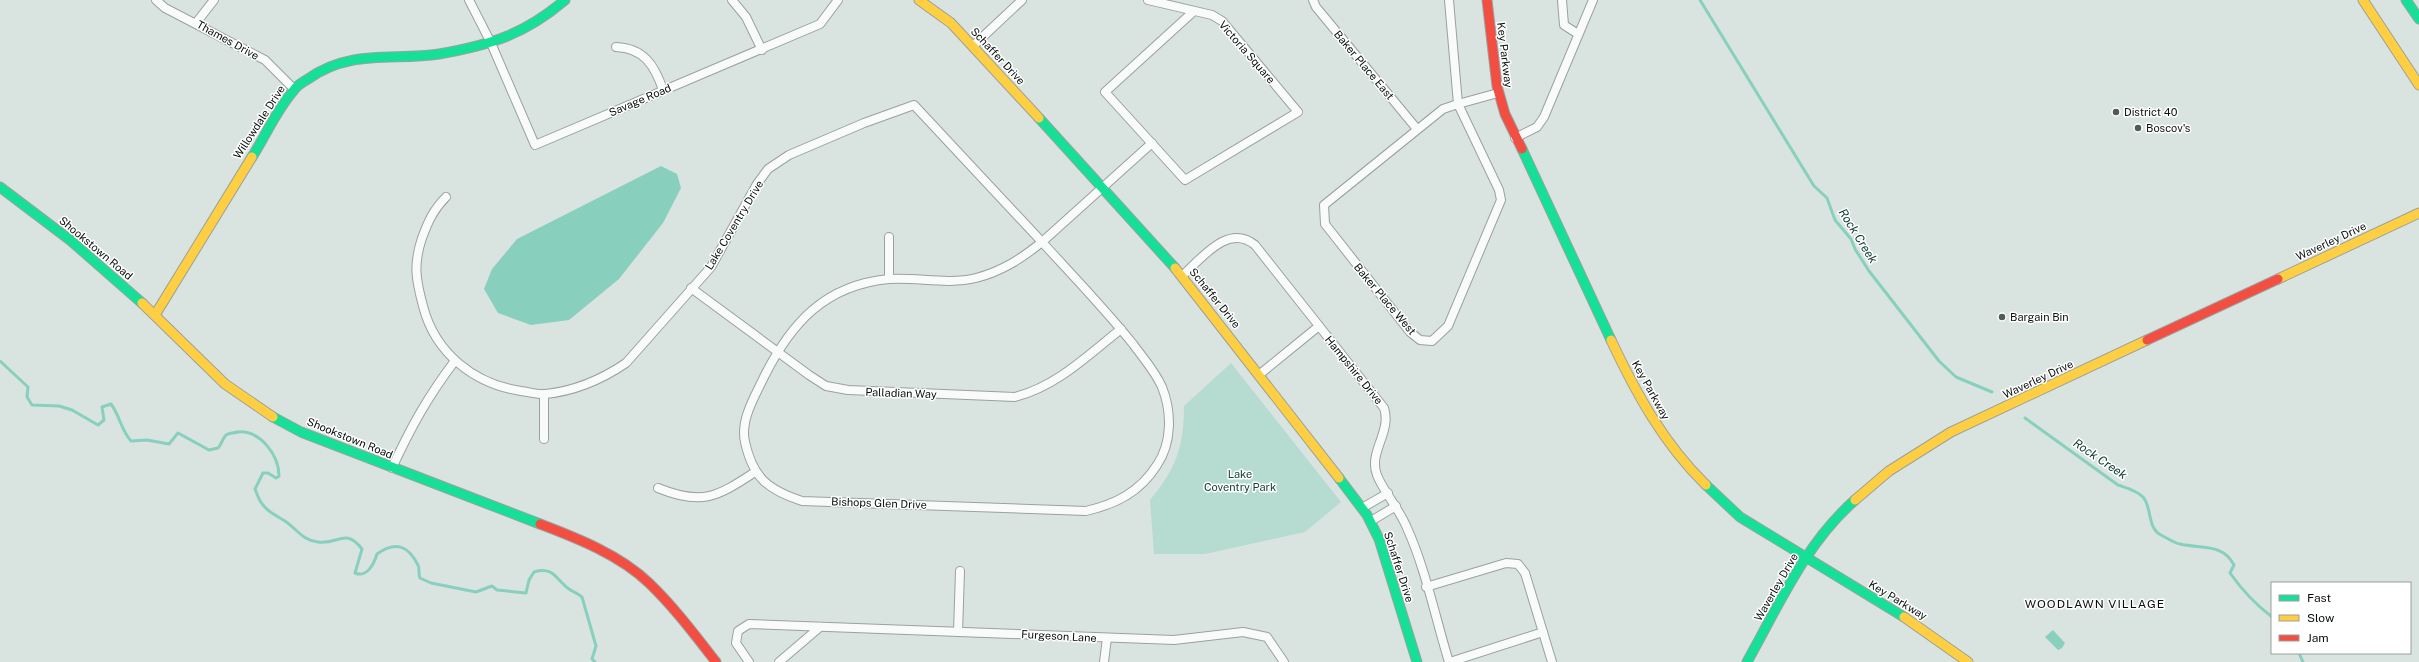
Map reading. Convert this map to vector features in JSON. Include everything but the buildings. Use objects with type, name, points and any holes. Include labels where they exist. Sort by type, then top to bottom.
[{"type":"street","name":"Thames Drive","points":[[156,0],[165,8],[265,60],[294,89]]},
{"type":"street","points":[[196,23],[214,0]]},
{"type":"street","points":[[469,0],[491,43]]},
{"type":"street","name":"Willowdale Drive","points":[[155,314],[294,89],[322,69],[352,59],[438,54],[491,43],[526,29],[543,19],[565,0]]},
{"type":"street","points":[[732,0],[746,17],[762,50]]},
{"type":"street","name":"Savage Road","points":[[491,43],[535,145],[663,90],[762,50],[820,24],[838,0]]},
{"type":"street","name":"Schaffer Drive","points":[[919,0],[951,23],[973,46],[1182,276],[1260,374],[1372,521],[1416,662]]},
{"type":"street","points":[[973,46],[1022,0]]},
{"type":"street","points":[[1148,0],[1194,11]]},
{"type":"street","name":"Baker Place East","points":[[1312,0],[1316,7],[1417,129]]},
{"type":"street","points":[[1450,0],[1458,104]]},
{"type":"street","name":"Key Parkway","points":[[1487,0],[1493,68],[1498,93],[1515,138],[1626,372],[1664,437],[1693,472],[1740,517],[1805,558],[1921,627],[1968,662]]},
{"type":"street","points":[[1562,0],[1564,25],[1578,34]]},
{"type":"street","points":[[1515,138],[1538,127],[1544,117],[1593,0]]},
{"type":"street","points":[[2363,0],[2419,86]]},
{"type":"street","points":[[2406,0],[2419,19]]},
{"type":"street","name":"Victoria Square","points":[[1194,11],[1212,15],[1222,21],[1298,112],[1185,180],[1105,92],[1194,11]]},
{"type":"street","points":[[616,47],[627,47],[650,60],[663,90]]},
{"type":"street","name":"Baker Place West","points":[[1458,104],[1499,190],[1502,200],[1448,326],[1432,341],[1420,340],[1410,332],[1325,224],[1324,205],[1443,109],[1458,104],[1498,93]]},
{"type":"street","name":"Lake Coventry Drive","points":[[446,198],[436,207],[429,220],[418,250],[415,275],[426,317],[437,342],[454,362],[490,383],[509,389],[544,394],[575,389],[594,382],[626,363],[711,267],[757,184],[768,169],[789,155],[864,123],[914,105],[1042,242]]},
{"type":"street","points":[[1102,187],[1152,143]]},
{"type":"street","name":"Shookstown Road","points":[[0,187],[70,240],[155,314],[225,384],[265,413],[301,432],[567,534],[612,557],[648,582],[679,614],[716,662]]},
{"type":"street","name":"Bishops Glen Drive","points":[[1042,242],[1121,329],[1152,369],[1162,387],[1169,422],[1168,440],[1163,457],[1142,485],[1127,497],[1108,506],[1086,511],[802,501],[781,494],[755,472],[743,435],[749,409],[777,352],[790,331],[809,313],[831,297],[857,286],[889,279],[953,281],[976,278],[996,272],[1016,262],[1042,242],[1102,187]]},
{"type":"street","name":"Waverley Drive","points":[[1748,662],[1805,558],[1848,506],[1894,466],[1920,448],[2419,213]]},
{"type":"street","points":[[889,236],[889,279]]},
{"type":"street","name":"Hampshire Drive","points":[[1182,276],[1223,240],[1240,236],[1255,245],[1384,408],[1387,424],[1374,462],[1377,476],[1408,528],[1450,662]]},
{"type":"street","name":"Palladian Way","points":[[691,288],[777,352],[826,386],[848,390],[1015,398],[1035,392],[1057,381],[1121,329]]},
{"type":"street","points":[[1260,374],[1319,326]]},
{"type":"street","points":[[392,468],[417,414],[429,394],[454,362]]},
{"type":"street","points":[[544,394],[544,439]]},
{"type":"street","points":[[658,488],[680,497],[699,498],[732,487],[755,472]]},
{"type":"street","points":[[1362,508],[1388,493]]},
{"type":"street","points":[[1372,521],[1396,506]]},
{"type":"street","points":[[1426,586],[1506,562],[1518,564],[1526,573],[1552,662]]},
{"type":"street","points":[[958,632],[960,572]]},
{"type":"street","name":"Furgeson Lane","points":[[749,662],[736,643],[736,636],[742,627],[749,624],[1174,640],[1243,632],[1267,637],[1284,662]]},
{"type":"street","points":[[779,662],[820,627]]},
{"type":"street","points":[[1450,662],[1543,632]]},
{"type":"street","points":[[1104,662],[1107,638]]},
{"type":"green space","name":"Lake Coventry Park","points":[[1231,363],[1341,502],[1305,532],[1205,554],[1154,554],[1150,500],[1166,478],[1177,456],[1184,420],[1184,406]]},
{"type":"shaded area","points":[[661,166],[677,174],[681,188],[663,223],[619,279],[569,320],[531,325],[498,313],[484,289],[492,269],[517,239]]},
{"type":"shaded area","points":[[2053,630],[2065,643],[2062,648],[2058,650],[2045,637]]},
{"type":"waterway","name":"Rock Creek","points":[[1700,0],[1814,186],[1827,198],[1835,220],[1851,239],[1855,249],[1869,271],[1939,361],[1956,377],[1992,392]]},
{"type":"waterway","points":[[0,361],[28,387],[27,397],[32,405],[59,406],[72,410],[98,425],[104,420],[102,407],[111,404],[131,441],[147,440],[169,444],[178,433],[209,450],[218,448],[226,435],[238,432],[246,432],[254,435],[267,445],[276,460],[278,468],[279,476],[276,478],[268,473],[263,473],[255,489],[265,508],[312,541],[325,542],[342,538],[351,539],[362,549],[355,573],[363,574],[366,572],[372,566],[377,554],[395,546],[405,549],[414,558],[419,567],[420,578],[431,583],[476,592],[492,586],[497,590],[526,593],[529,580],[534,572],[550,572],[569,589],[582,597],[596,646],[592,659],[595,662]]},
{"type":"waterway","name":"Rock Creek","points":[[2025,418],[2118,485],[2143,497],[2148,506],[2154,528],[2161,535],[2173,542],[2211,548],[2224,553],[2234,565],[2230,573],[2254,602],[2271,616]]},
{"type":"waterway","name":"Rock Creek","points":[[2299,654],[2303,662]]},
{"type":"traffic: fast","points":[[252,157],[277,114],[295,88],[302,82],[324,70],[340,63],[356,60],[422,56],[475,47],[521,30],[536,22],[565,0]]},
{"type":"traffic: fast","points":[[2406,0],[2419,19]]},
{"type":"traffic: fast","points":[[1039,118],[1175,268]]},
{"type":"traffic: fast","points":[[1522,149],[1611,340]]},
{"type":"traffic: fast","points":[[0,187],[70,240],[142,303]]},
{"type":"traffic: fast","points":[[273,417],[301,432],[540,524]]},
{"type":"traffic: fast","points":[[1339,478],[1367,515],[1379,539],[1417,662]]},
{"type":"traffic: fast","points":[[1706,485],[1740,517],[1904,617]]},
{"type":"traffic: fast","points":[[1747,662],[1782,597],[1807,556],[1837,517],[1855,500]]},
{"type":"traffic: slow","points":[[919,0],[951,23],[1039,118]]},
{"type":"traffic: slow","points":[[2363,0],[2419,85]]},
{"type":"traffic: slow","points":[[155,315],[252,157]]},
{"type":"traffic: slow","points":[[2278,279],[2419,213]]},
{"type":"traffic: slow","points":[[1175,268],[1339,478]]},
{"type":"traffic: slow","points":[[142,303],[225,384],[273,417]]},
{"type":"traffic: slow","points":[[1611,340],[1630,379],[1652,417],[1677,452],[1706,485]]},
{"type":"traffic: slow","points":[[1855,500],[1889,471],[1951,432],[2147,340]]},
{"type":"traffic: slow","points":[[1904,617],[1968,662]]},
{"type":"traffic: jam","points":[[1487,0],[1497,86],[1505,114],[1522,149]]},
{"type":"traffic: jam","points":[[2147,340],[2278,279]]},
{"type":"traffic: jam","points":[[540,524],[598,548],[638,573],[684,621],[716,662]]},
{"type":"place","name":"District 40","points":[[2116,112]]},
{"type":"place","name":"Boscov's","points":[[2138,128]]},
{"type":"place","name":"Bargain Bin","points":[[2002,317]]},
{"type":"district","name":"WOODLAWN VILLAGE","points":[[2095,604]]}]
